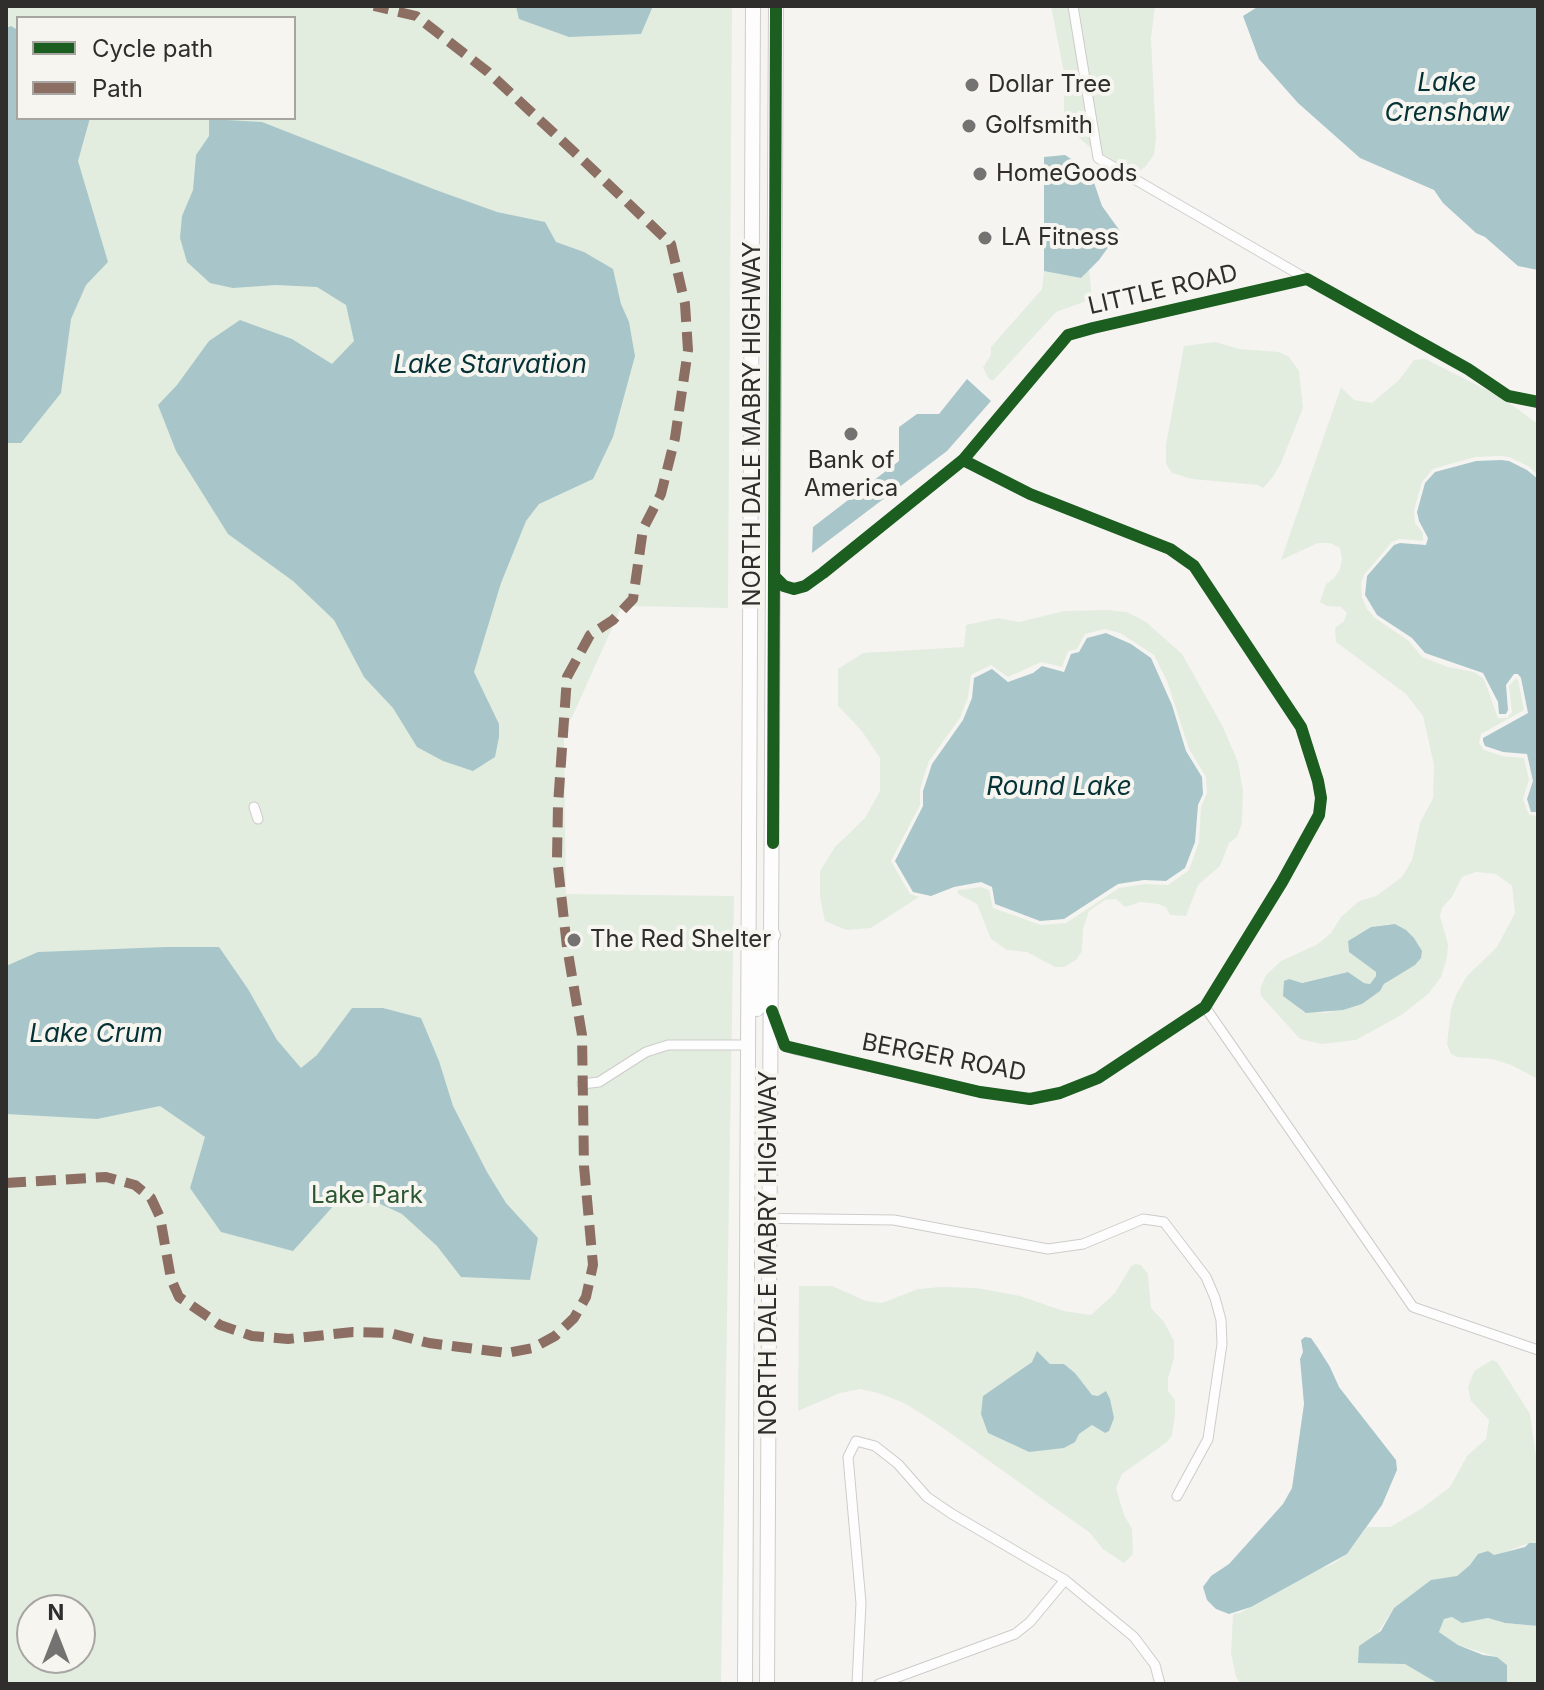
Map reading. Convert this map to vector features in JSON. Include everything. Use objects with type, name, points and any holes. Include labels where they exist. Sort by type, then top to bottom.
[{"type":"main road","name":"NORTH DALE MABRY HIGHWAY","points":[[745,1684],[753,6]]},
{"type":"main road","name":"NORTH DALE MABRY HIGHWAY","points":[[767,1684],[775,308],[781,282],[779,6]]},
{"type":"main road","points":[[752,162],[760,183],[759,292],[767,310],[775,308]]},
{"type":"main road","points":[[751,340],[775,308]]},
{"type":"main road","points":[[769,1133],[757,1121],[757,1064],[748,1045],[757,1018],[759,956],[764,943],[773,935]]},
{"type":"street","name":"LITTLE ROAD","points":[[1073,6],[1098,158],[1468,369],[1508,396],[1538,402]]},
{"type":"street","name":"LITTLE ROAD","points":[[775,577],[784,586],[794,589],[805,586],[963,460],[1068,335],[1307,279]]},
{"type":"street","points":[[963,460],[1030,494],[1170,549],[1194,566],[1301,727],[1321,798],[1319,815],[1205,1007],[1413,1307],[1538,1350]]},
{"type":"street","points":[[254,807],[258,819]]},
{"type":"street","name":"BERGER ROAD","points":[[772,1011],[785,1046],[980,1092],[1030,1099],[1060,1093],[1098,1078],[1205,1007]]},
{"type":"street","points":[[582,1084],[599,1082],[646,1052],[668,1045],[748,1045]]},
{"type":"street","points":[[747,1218],[894,1220],[1048,1249],[1083,1244],[1143,1219],[1164,1222],[1206,1277],[1221,1320],[1222,1344],[1208,1439],[1177,1496]]},
{"type":"street","points":[[857,1684],[861,1603],[848,1457],[856,1441],[875,1446],[898,1464],[927,1497],[952,1514],[1065,1580],[1134,1637],[1155,1665],[1160,1684]]},
{"type":"street","points":[[879,1684],[1015,1634],[1030,1622],[1065,1580]]},
{"type":"green space","name":"Lake Park","points":[[6,6],[732,6],[728,608],[622,606],[564,735],[566,894],[734,896],[721,1684],[6,1684]]},
{"type":"green space","points":[[1051,6],[1068,6],[1092,149],[1064,125],[1064,73]]},
{"type":"green space","points":[[1077,6],[1155,6],[1151,39],[1156,138],[1154,155],[1135,174],[1102,154]]},
{"type":"green space","points":[[1089,269],[1092,299],[1056,312],[993,381],[988,378],[983,367],[991,355],[991,347],[1042,289],[1044,271],[1081,277]]},
{"type":"green space","points":[[1215,342],[1240,349],[1279,352],[1289,357],[1299,371],[1303,408],[1281,463],[1263,488],[1192,479],[1172,473],[1166,464],[1166,445],[1184,346]]},
{"type":"green space","points":[[1425,359],[1501,397],[1538,424],[1538,475],[1528,466],[1501,456],[1475,457],[1433,469],[1422,482],[1414,510],[1415,523],[1423,533],[1423,541],[1399,539],[1392,542],[1364,575],[1361,583],[1367,609],[1409,641],[1422,657],[1448,667],[1474,672],[1484,679],[1498,718],[1507,718],[1512,712],[1509,686],[1516,678],[1518,680],[1524,710],[1481,734],[1479,743],[1484,750],[1502,756],[1524,758],[1529,780],[1523,799],[1529,815],[1538,816],[1538,1079],[1492,1059],[1457,1057],[1451,1054],[1447,1044],[1456,995],[1467,976],[1497,947],[1515,913],[1512,886],[1496,874],[1476,872],[1462,877],[1452,897],[1442,908],[1440,916],[1448,944],[1447,958],[1441,977],[1429,993],[1403,1014],[1356,1040],[1322,1044],[1300,1039],[1261,996],[1260,989],[1266,975],[1281,961],[1318,944],[1359,901],[1376,896],[1402,877],[1412,860],[1420,823],[1433,798],[1434,765],[1423,716],[1406,694],[1336,642],[1335,628],[1344,621],[1347,613],[1341,607],[1320,602],[1326,584],[1340,569],[1340,548],[1330,543],[1318,543],[1281,560],[1341,387],[1354,400],[1372,403],[1399,380],[1414,360]],"holes":[[[1390,924],[1415,965],[1391,979],[1362,1004],[1325,1013],[1302,1011],[1298,1007],[1300,983],[1348,972],[1370,984],[1376,972],[1349,952],[1348,941],[1371,927]]]},
{"type":"green space","points":[[1064,611],[1127,612],[1146,622],[1182,654],[1223,727],[1238,762],[1243,791],[1242,823],[1237,837],[1229,843],[1220,866],[1198,885],[1186,916],[1170,915],[1166,907],[1158,904],[1141,902],[1125,907],[1116,899],[1105,900],[1089,911],[1083,929],[1082,951],[1076,960],[1064,967],[1055,967],[1027,952],[1007,950],[991,939],[977,904],[958,894],[958,890],[981,887],[989,890],[993,908],[1041,925],[1066,923],[1119,888],[1144,884],[1168,885],[1189,870],[1199,842],[1201,807],[1207,793],[1206,777],[1189,749],[1167,681],[1154,655],[1120,633],[1105,629],[1085,634],[1077,649],[1068,651],[1062,667],[1041,662],[1008,677],[991,665],[971,675],[968,697],[960,718],[929,761],[920,789],[920,805],[891,861],[910,894],[919,897],[871,928],[846,930],[825,921],[820,897],[820,871],[835,847],[865,818],[880,791],[880,758],[861,730],[838,706],[838,669],[863,653],[964,647],[966,625],[998,618],[1019,622]]},
{"type":"green space","points":[[1141,1265],[1148,1274],[1151,1308],[1164,1322],[1174,1341],[1168,1391],[1175,1400],[1175,1414],[1172,1435],[1167,1442],[1122,1474],[1116,1488],[1132,1529],[1133,1554],[1124,1563],[1103,1549],[1090,1533],[904,1403],[860,1389],[840,1393],[798,1411],[799,1286],[832,1286],[866,1301],[882,1303],[918,1289],[977,1288],[1091,1315],[1115,1293],[1131,1266]],"holes":[[[1037,1352],[1050,1364],[1064,1364],[1075,1373],[1084,1388],[1098,1396],[1105,1433],[1092,1425],[1079,1434],[1029,1452],[988,1433],[983,1396],[1032,1362]]]},
{"type":"green space","points":[[1492,1360],[1497,1362],[1530,1414],[1538,1470],[1538,1543],[1529,1543],[1470,1565],[1457,1576],[1440,1581],[1394,1608],[1358,1663],[1405,1663],[1439,1684],[1241,1684],[1236,1677],[1231,1654],[1233,1614],[1333,1564],[1347,1554],[1367,1527],[1390,1527],[1450,1487],[1467,1456],[1486,1439],[1489,1420],[1471,1401],[1468,1388],[1474,1371]]},
{"type":"green space","points":[[1452,1617],[1472,1621],[1488,1618],[1538,1626],[1538,1684],[1507,1684],[1507,1665],[1497,1657],[1458,1645],[1439,1632],[1444,1619]]},
{"type":"water","points":[[516,6],[653,6],[641,34],[569,37],[519,19]]},
{"type":"water","name":"Lake Crenshaw","points":[[1259,6],[1538,6],[1538,270],[1518,266],[1485,237],[1476,233],[1443,203],[1434,190],[1360,158],[1298,103],[1259,59],[1243,16]]},
{"type":"water","points":[[11,26],[16,29],[16,120],[89,120],[78,161],[108,262],[86,285],[71,319],[61,393],[21,443],[6,443],[6,28]]},
{"type":"water","name":"Lake Starvation","points":[[209,120],[262,122],[497,212],[545,222],[556,242],[584,252],[613,269],[621,304],[629,322],[635,356],[613,437],[593,479],[539,504],[526,521],[501,583],[474,672],[499,724],[499,737],[495,757],[473,771],[443,761],[417,747],[393,708],[364,677],[334,620],[293,581],[228,534],[176,451],[158,405],[209,341],[240,320],[292,339],[332,364],[354,341],[346,305],[317,287],[276,285],[233,288],[210,283],[187,262],[180,238],[182,216],[193,190],[196,155],[209,136]]},
{"type":"water","points":[[1065,155],[1090,171],[1102,206],[1120,231],[1081,278],[1044,271],[1044,157]]},
{"type":"water","points":[[967,379],[991,401],[947,451],[812,553],[813,527],[899,461],[899,427],[917,414],[939,414]]},
{"type":"water","points":[[1501,460],[1527,470],[1538,479],[1538,812],[1531,812],[1527,799],[1533,781],[1527,754],[1503,752],[1485,746],[1483,741],[1483,738],[1528,713],[1518,674],[1514,674],[1506,685],[1508,710],[1506,714],[1499,714],[1498,702],[1483,673],[1425,653],[1412,638],[1377,615],[1365,595],[1367,576],[1394,545],[1426,545],[1428,538],[1417,512],[1425,483],[1435,472],[1476,461]]},
{"type":"water","name":"Round Lake","points":[[1106,633],[1131,644],[1151,658],[1172,705],[1186,751],[1202,777],[1203,794],[1198,805],[1195,842],[1185,868],[1166,881],[1118,884],[1064,919],[1040,921],[995,904],[992,887],[981,882],[954,887],[931,896],[913,892],[895,861],[923,806],[923,791],[932,764],[963,720],[972,698],[974,678],[992,669],[1008,682],[1033,673],[1042,666],[1064,672],[1071,654],[1079,652],[1087,638]]},
{"type":"water","points":[[1395,924],[1414,938],[1422,951],[1421,958],[1362,1004],[1343,1010],[1306,1013],[1283,996],[1284,981],[1289,979],[1302,983],[1348,972],[1370,984],[1376,972],[1349,952],[1348,941],[1371,927]]},
{"type":"water","name":"Lake Crum","points":[[219,947],[277,1040],[301,1068],[317,1055],[352,1008],[383,1008],[421,1018],[453,1106],[487,1172],[506,1203],[538,1238],[530,1280],[461,1277],[437,1246],[402,1214],[378,1203],[336,1203],[293,1251],[221,1232],[190,1188],[205,1137],[160,1106],[97,1119],[6,1114],[6,966],[38,952]]},
{"type":"water","points":[[1311,1338],[1339,1387],[1396,1460],[1397,1470],[1382,1505],[1347,1554],[1251,1607],[1229,1614],[1216,1609],[1207,1600],[1203,1587],[1211,1576],[1229,1564],[1283,1504],[1292,1488],[1304,1404],[1300,1359],[1303,1352],[1301,1340]]},
{"type":"water","points":[[1037,1351],[1050,1364],[1064,1364],[1092,1395],[1098,1396],[1106,1391],[1114,1418],[1109,1431],[1105,1433],[1092,1425],[1064,1448],[1029,1452],[988,1433],[981,1414],[983,1396],[1032,1362]]},
{"type":"water","points":[[1529,1543],[1538,1543],[1538,1626],[1488,1618],[1462,1623],[1452,1617],[1444,1619],[1439,1632],[1458,1645],[1497,1657],[1507,1665],[1507,1684],[1439,1684],[1405,1664],[1358,1663],[1359,1646],[1381,1631],[1394,1608],[1431,1580],[1457,1576],[1478,1554],[1488,1551],[1494,1555],[1525,1547]]},
{"type":"marked path","points":[[6,1183],[106,1177],[135,1185],[151,1198],[160,1217],[171,1279],[179,1297],[220,1325],[252,1336],[288,1339],[353,1332],[390,1333],[429,1343],[507,1353],[533,1348],[555,1336],[574,1318],[586,1297],[593,1265],[584,1166],[582,1035],[567,947],[557,858],[567,677],[590,635],[613,620],[633,599],[643,529],[661,494],[675,438],[688,350],[685,304],[671,244],[488,72],[416,16],[374,6]]},
{"type":"cycle path","points":[[773,843],[776,6]]},
{"type":"cycle path","points":[[775,577],[784,586],[794,589],[805,586],[823,573],[963,460],[1068,335],[1093,328],[1307,279],[1468,369],[1508,396],[1538,402]]},
{"type":"cycle path","points":[[772,1011],[785,1046],[980,1092],[1030,1099],[1060,1093],[1098,1078],[1205,1007],[1319,815],[1321,798],[1318,781],[1301,727],[1194,566],[1170,549],[1030,494],[963,460]]},
{"type":"place","name":"Dollar Tree","points":[[972,85]]},
{"type":"place","name":"Golfsmith","points":[[969,126]]},
{"type":"place","name":"HomeGoods","points":[[980,174]]},
{"type":"place","name":"LA Fitness","points":[[985,238]]},
{"type":"place","name":"Bank of America","points":[[851,434]]},
{"type":"place","name":"The Red Shelter","points":[[574,940]]}]
